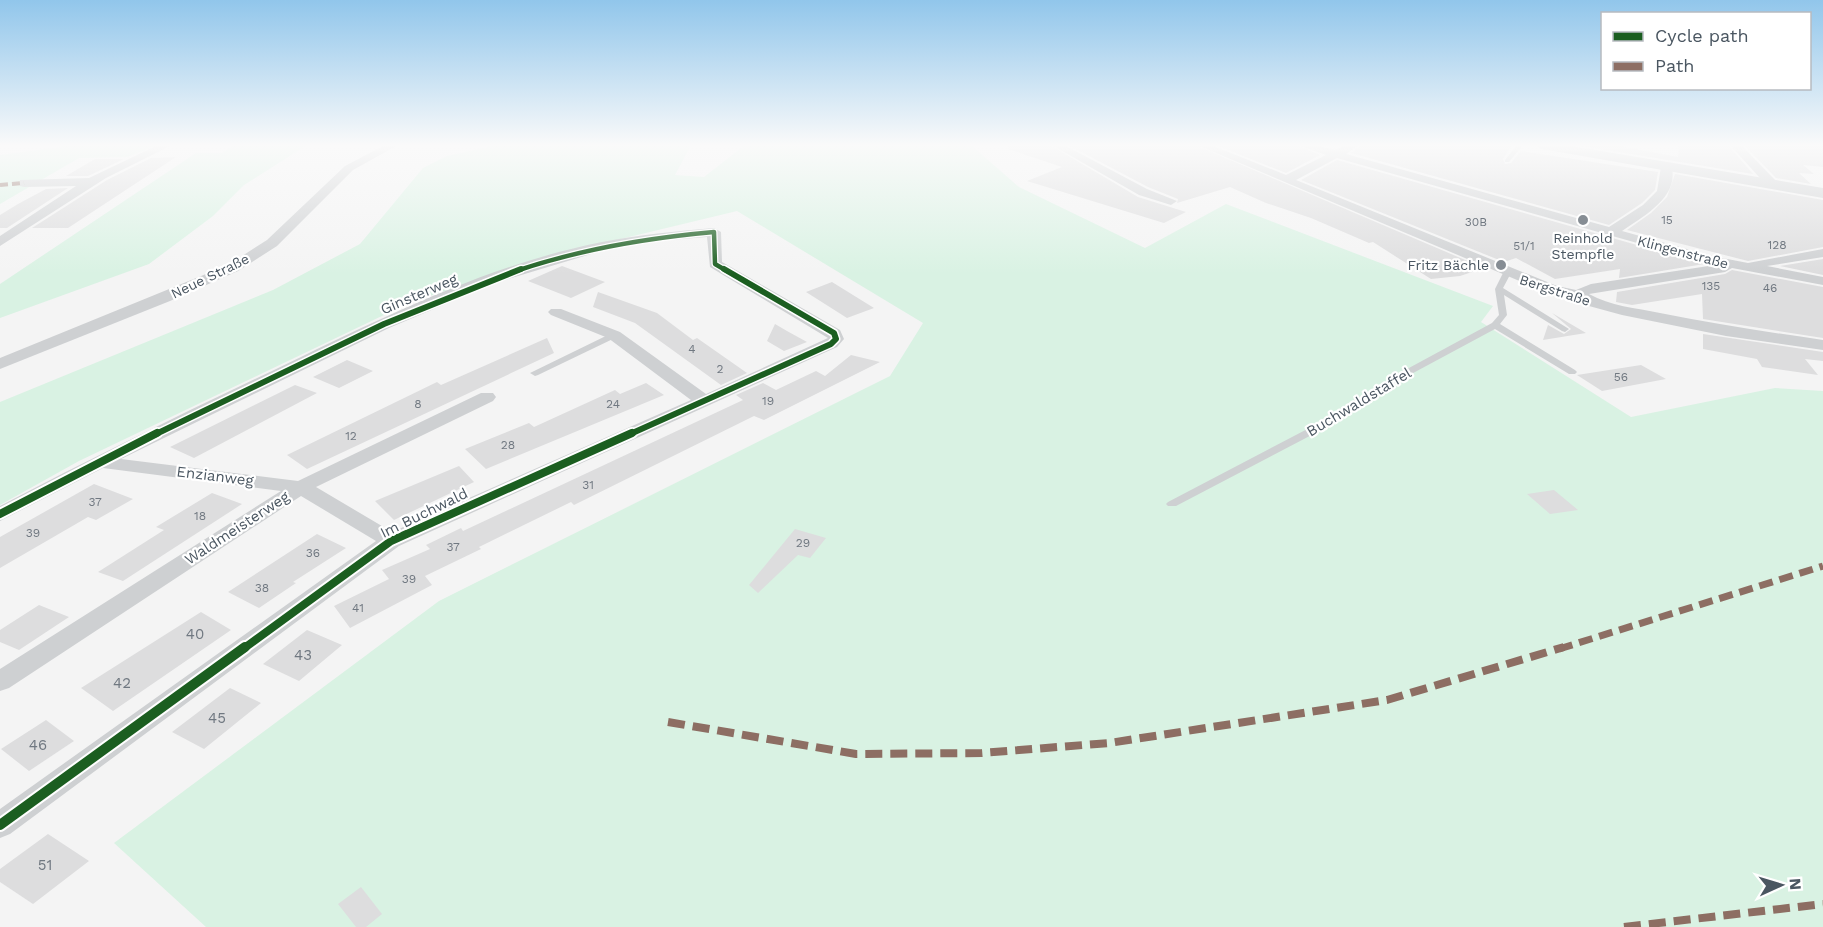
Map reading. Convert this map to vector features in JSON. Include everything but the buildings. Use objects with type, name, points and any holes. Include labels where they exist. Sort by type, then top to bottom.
[{"type":"street","points":[[0,242],[83,188]]},
{"type":"street","name":"Neue Straße","points":[[0,364],[165,298],[232,268],[272,243],[328,188]]},
{"type":"street","points":[[1136,188],[1171,201]]},
{"type":"street","name":"Bergstraße","points":[[1306,188],[1507,273],[1553,290],[1581,295],[1594,303],[1715,329],[1794,343],[1823,345]]},
{"type":"street","name":"Klingenstraße","points":[[1451,188],[1738,266],[1823,281]]},
{"type":"street","points":[[1610,233],[1647,208],[1663,192],[1664,188]]},
{"type":"street","points":[[1793,188],[1823,193]]},
{"type":"street","name":"Ginsterweg","points":[[0,514],[98,462],[423,304],[551,259],[643,237],[714,232],[715,264],[834,333]]},
{"type":"street","points":[[1581,295],[1582,291],[1591,288],[1823,254]]},
{"type":"street","points":[[556,312],[614,335],[703,400]]},
{"type":"street","name":"Im Buchwald","points":[[0,825],[391,541],[831,344],[836,339],[834,333]]},
{"type":"street","name":"Waldmeisterweg","points":[[0,681],[301,487],[487,397]]},
{"type":"street","name":"Enzianweg","points":[[98,462],[301,487],[391,541]]},
{"type":"lane","points":[[1507,273],[1499,289],[1503,315],[1496,325],[1572,372]]},
{"type":"lane","points":[[1499,289],[1565,329]]},
{"type":"lane","name":"Buchwaldstaffel","points":[[1172,504],[1321,426],[1399,376],[1496,325]]},
{"type":"lane","points":[[535,373],[614,335]]},
{"type":"green space","points":[[0,188],[27,188],[0,204]]},
{"type":"green space","points":[[143,188],[241,188],[213,216],[149,264],[0,318],[0,284]]},
{"type":"green space","points":[[406,188],[1022,188],[1145,248],[1226,204],[1493,306],[1481,322],[1631,417],[1775,388],[1823,391],[1823,927],[206,927],[114,843],[439,601],[890,376],[923,323],[737,211],[546,257],[409,303],[79,461],[0,505],[0,402],[273,290],[360,244]]},
{"type":"marked path","points":[[668,722],[856,754],[982,753],[1109,743],[1387,700],[1612,633],[1823,566]]},
{"type":"marked path","points":[[1624,927],[1823,904]]},
{"type":"cycle path","points":[[0,514],[174,425],[384,324],[490,280],[544,261],[600,247],[656,237],[714,232],[715,264],[834,333],[836,339],[831,344],[391,541],[0,825]]},
{"type":"place","name":"Reinhold Stempfle","points":[[1583,220]]},
{"type":"place","name":"Fritz Bächle","points":[[1501,265]]}]
